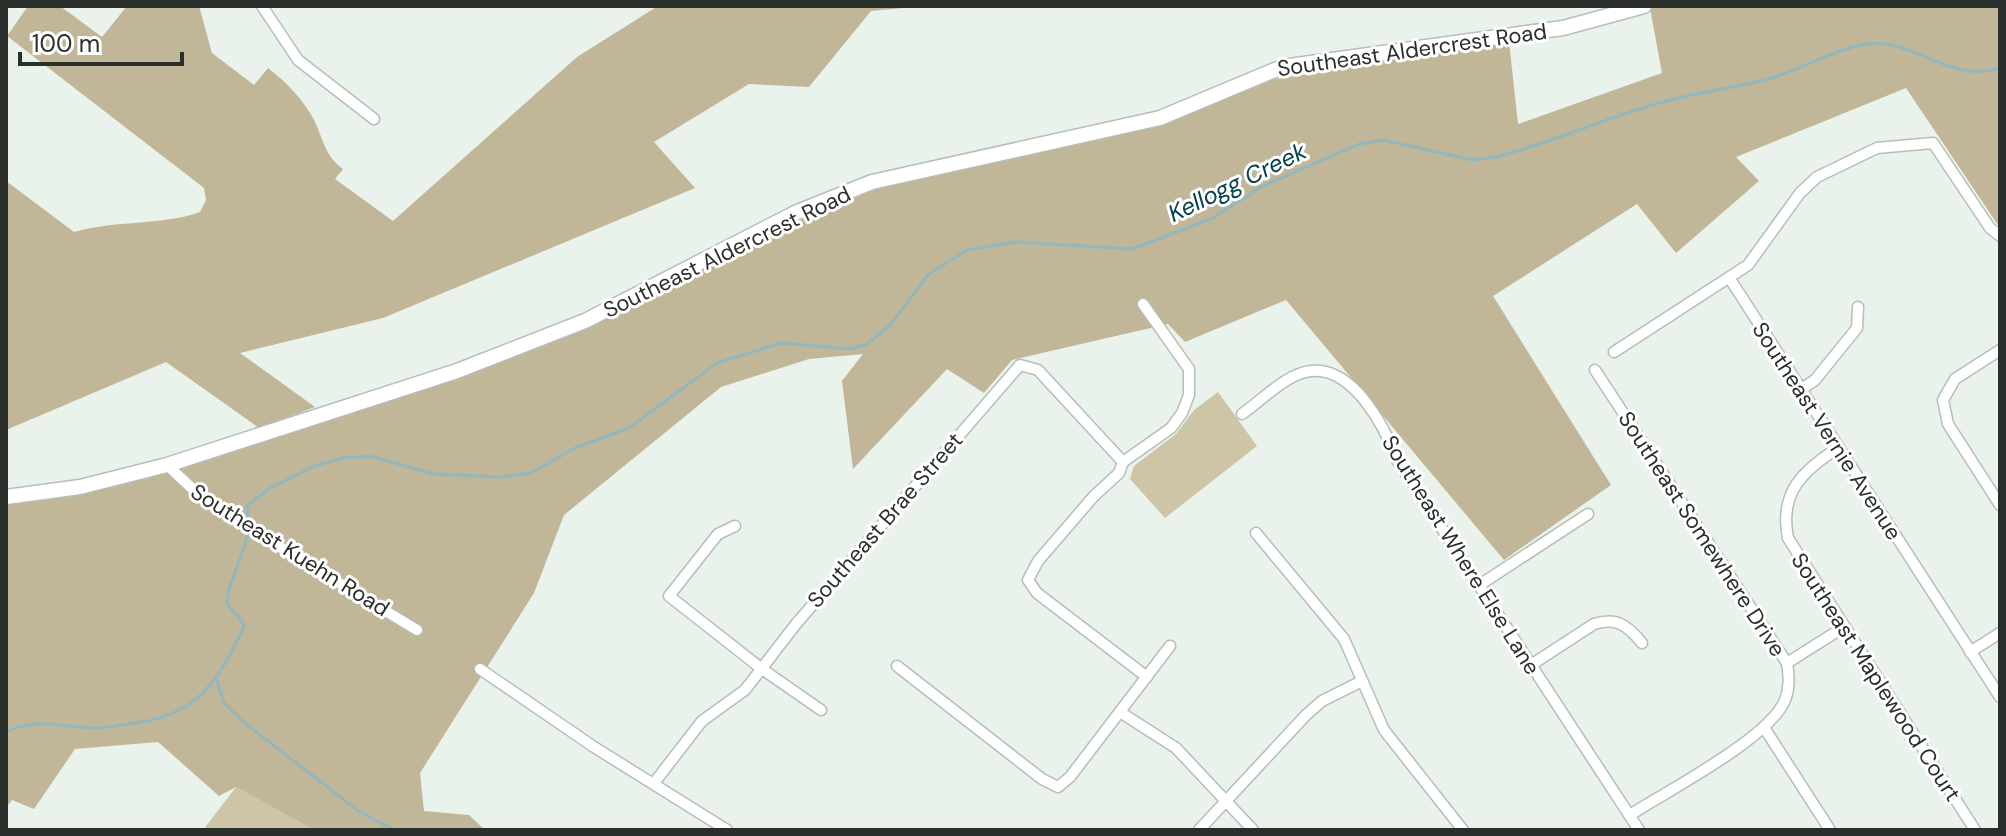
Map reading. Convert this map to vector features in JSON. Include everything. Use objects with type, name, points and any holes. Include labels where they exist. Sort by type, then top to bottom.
[{"type":"street","points":[[262,6],[298,60],[374,119]]},
{"type":"street","name":"Southeast Aldercrest Road","points":[[6,497],[80,487],[167,465],[457,371],[547,337],[795,213],[872,182],[1160,118],[1282,67],[1545,31],[1644,6]]},
{"type":"street","points":[[1614,352],[1730,279],[1760,252],[1800,193],[1817,177],[1877,148],[1933,143],[1990,228],[2000,236]]},
{"type":"street","name":"Southeast Vernie Avenue","points":[[1730,279],[2000,697]]},
{"type":"street","points":[[1143,304],[1189,369],[1189,395],[1171,428],[1123,462],[1119,473],[1094,496],[1038,561],[1028,580],[1037,593],[1147,677]]},
{"type":"street","points":[[1800,390],[1815,380],[1857,328],[1858,307]]},
{"type":"street","points":[[2000,350],[1955,379],[1943,400],[1948,424],[2000,505]]},
{"type":"street","name":"Southeast Brae Street","points":[[654,783],[702,721],[739,695],[762,669],[806,612],[1020,365],[1038,370],[1123,462]]},
{"type":"street","name":"Southeast Somewhere Drive","points":[[1595,370],[1787,663],[1789,685],[1784,702],[1765,729],[1630,815]]},
{"type":"street","name":"Southeast Where Else Lane","points":[[1242,414],[1295,376],[1309,371],[1335,374],[1362,398],[1397,460],[1639,830]]},
{"type":"street","name":"Southeast Maplewood Court","points":[[1838,448],[1798,478],[1785,507],[1785,523],[1794,551],[1975,830]]},
{"type":"street","name":"Southeast Kuehn Road","points":[[167,465],[185,484],[273,543],[417,630]]},
{"type":"street","points":[[1478,586],[1588,514]]},
{"type":"street","points":[[735,526],[718,534],[669,596],[762,669],[821,710]]},
{"type":"street","points":[[1256,533],[1344,639],[1357,662],[1360,682],[1384,730],[1463,830]]},
{"type":"street","points":[[1531,665],[1604,621],[1624,624],[1642,643]]},
{"type":"street","points":[[1787,663],[1844,627]]},
{"type":"street","points":[[1970,652],[2000,633]]},
{"type":"street","points":[[897,666],[1042,779],[1058,787],[1070,777],[1170,646]]},
{"type":"street","points":[[480,669],[727,830]]},
{"type":"street","points":[[1199,830],[1223,801],[1322,701],[1360,682]]},
{"type":"street","points":[[1120,712],[1176,748],[1253,830]]},
{"type":"street","points":[[1765,729],[1830,830]]},
{"type":"shaded area","points":[[28,6],[60,6],[102,37],[127,6],[199,6],[212,53],[254,85],[268,68],[294,91],[314,120],[328,153],[343,169],[335,179],[393,221],[577,57],[658,6],[925,6],[871,11],[809,87],[749,84],[654,142],[695,188],[383,318],[240,353],[315,407],[259,428],[166,362],[6,430],[6,181],[74,232],[185,216],[200,212],[206,200],[204,188],[7,36]]},
{"type":"shaded area","points":[[2000,6],[2000,228],[1906,88],[1736,157],[1759,181],[1676,253],[1637,204],[1493,296],[1611,485],[1504,560],[1286,300],[1185,342],[1168,324],[1012,360],[984,393],[947,369],[853,469],[842,381],[863,354],[809,359],[721,387],[564,515],[534,593],[420,773],[424,811],[469,815],[485,830],[314,830],[236,787],[219,796],[158,742],[75,749],[34,809],[12,800],[6,808],[6,502],[84,492],[560,337],[846,196],[1184,115],[1257,82],[1509,41],[1518,124],[1662,73],[1650,8]]},
{"type":"shaded area","points":[[1218,392],[1257,446],[1165,518],[1130,479],[1134,466],[1176,434],[1194,410]]},
{"type":"shaded area","points":[[236,787],[314,830],[203,830]]},
{"type":"waterway","name":"Kellogg Creek","points":[[248,524],[247,506],[270,488],[314,466],[343,458],[370,456],[434,474],[501,477],[531,473],[575,448],[629,428],[717,363],[781,343],[851,349],[867,344],[890,325],[929,274],[967,250],[1014,242],[1132,249],[1213,218],[1261,187],[1359,144],[1384,140],[1472,160],[1495,157],[1651,105],[1775,77],[1861,45],[1897,46],[1963,70],[2000,68]]},
{"type":"waterway","name":"Kellogg Creek","points":[[6,732],[37,724],[100,728],[152,720],[171,714],[201,695],[213,682],[244,627],[227,601],[248,532]]},
{"type":"waterway","points":[[217,681],[224,703],[246,724],[357,810],[394,830]]}]
